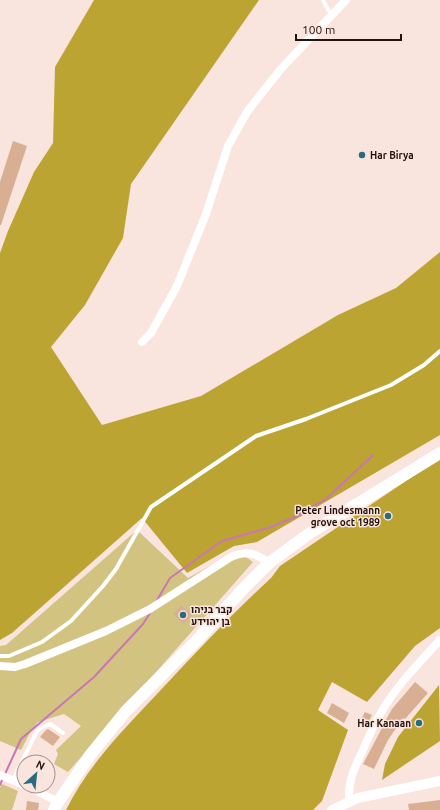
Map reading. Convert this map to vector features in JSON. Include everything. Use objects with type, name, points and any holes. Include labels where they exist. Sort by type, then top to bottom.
[{"type":"main road","points":[[56,806],[91,754],[126,712],[199,638],[243,589],[269,563],[310,533],[440,453]]},
{"type":"street","points":[[142,342],[151,333],[177,286],[206,214],[228,146],[247,112],[280,70],[346,0]]},
{"type":"street","points":[[0,666],[25,664],[106,631],[150,609],[231,557],[240,553],[257,555],[269,563]]},
{"type":"street","points":[[348,802],[350,779],[372,727],[395,692],[440,640]]},
{"type":"street","points":[[0,775],[16,781]]},
{"type":"street","points":[[332,810],[358,798],[440,781]]},
{"type":"street","points":[[39,794],[56,806]]},
{"type":"lane","points":[[323,0],[331,15]]},
{"type":"lane","points":[[0,656],[10,656],[42,642],[71,621],[103,586],[116,569],[151,507],[256,436],[391,385],[424,365],[440,351]]},
{"type":"lane","points":[[13,780],[37,731],[50,724],[63,733]]},
{"type":"shaded area","points":[[94,0],[259,0],[131,184],[123,238],[85,305],[51,347],[102,425],[201,396],[338,315],[396,288],[440,252],[440,435],[257,542],[234,546],[187,573],[142,518],[12,633],[0,640],[0,253],[34,172],[53,143],[55,67]]},
{"type":"shaded area","points":[[440,458],[440,628],[415,646],[367,702],[332,682],[318,710],[348,730],[322,801],[313,810],[66,810],[85,778],[120,734],[214,634],[271,578],[280,566]]},
{"type":"shaded area","points":[[137,530],[188,578],[237,551],[253,562],[68,772],[56,765],[58,754],[56,750],[81,726],[64,714],[38,722],[32,729],[21,750],[0,741],[0,646],[6,645]]},
{"type":"shaded area","points":[[439,685],[440,741],[382,780],[385,764],[398,737]]},
{"type":"shaded area","points":[[2,784],[16,790],[17,794],[12,810],[0,810],[0,788]]},
{"type":"building","points":[[13,141],[27,146],[0,225],[0,182]]},
{"type":"building","name":"קבר בניהו בן יהוידע","points":[[181,605],[192,615],[184,624],[173,614]]},
{"type":"building","points":[[415,682],[428,693],[405,719],[403,718],[388,740],[374,769],[363,764],[392,709]]},
{"type":"building","points":[[332,703],[349,713],[344,723],[327,713]]},
{"type":"building","points":[[365,712],[372,715],[365,728],[358,725]]},
{"type":"building","points":[[48,729],[60,737],[53,746],[40,737]]},
{"type":"building","points":[[440,800],[440,810],[409,810],[408,804]]},
{"type":"building","points":[[27,801],[39,803],[38,810],[26,810]]},
{"type":"waterway","points":[[156,602],[170,578],[222,541],[268,528],[295,517],[326,499],[373,455]]},
{"type":"waterway","points":[[5,774],[21,739],[94,677],[143,624],[150,613]]},
{"type":"waterway","points":[[0,785],[3,778]]},
{"type":"place","name":"Har Birya","points":[[362,155]]},
{"type":"place","name":"Peter Lindesmann grove oct 1989","points":[[388,516]]},
{"type":"place","name":"קבר בניהו בן יהוידע","points":[[183,615]]},
{"type":"place","name":"Har Kanaan","points":[[419,723]]}]
